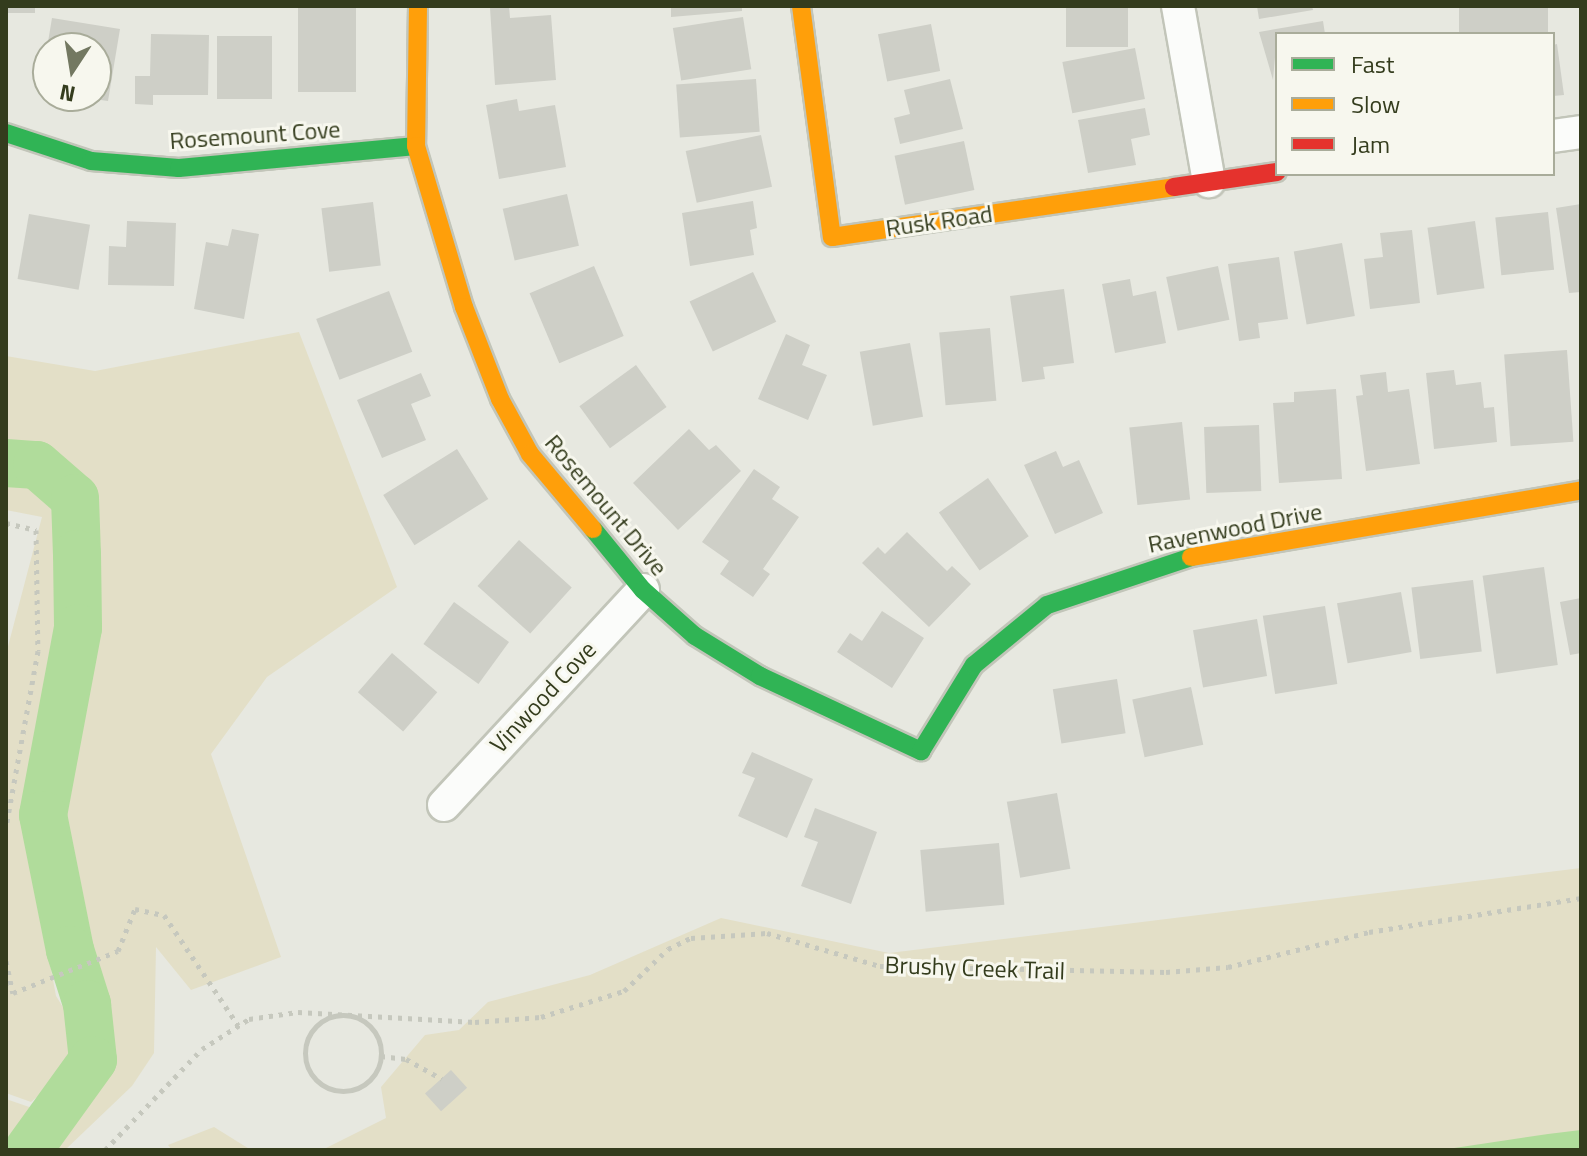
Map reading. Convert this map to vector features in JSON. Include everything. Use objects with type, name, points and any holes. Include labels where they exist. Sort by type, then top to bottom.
[{"type":"street","name":"Rosemount Drive","points":[[418,6],[416,146],[464,307],[500,399],[530,454],[643,590],[695,636],[760,676],[921,751]]},
{"type":"street","name":"Rusk Road","points":[[801,6],[832,237],[1275,172]]},
{"type":"street","points":[[1178,6],[1209,181]]},
{"type":"street","points":[[1555,136],[1581,132]]},
{"type":"street","name":"Rosemount Cove","points":[[6,133],[91,161],[179,168],[416,146]]},
{"type":"street","name":"Ravenwood Drive","points":[[921,751],[974,665],[1047,605],[1170,561],[1581,490]]},
{"type":"street","name":"Vinwood Cove","points":[[444,805],[643,590]]},
{"type":"path","points":[[6,523],[36,530],[38,651],[6,827]]},
{"type":"path","name":"Brushy Creek Trail","points":[[105,1150],[183,1066],[238,1025],[281,1013],[475,1022],[541,1017],[624,991],[676,942],[735,932],[767,933],[880,966],[1166,972],[1228,967],[1369,932],[1581,898]]},
{"type":"path","points":[[6,961],[13,993],[118,951],[135,909],[164,915],[238,1025]]},
{"type":"path","points":[[344,1015],[371,1028],[381,1056],[373,1077],[354,1090],[332,1090],[313,1077],[305,1056],[310,1035],[324,1020],[344,1015]]},
{"type":"path","points":[[381,1056],[406,1059],[442,1079]]},
{"type":"shaded area","points":[[299,332],[397,587],[267,677],[211,754],[281,957],[191,990],[156,947],[154,1053],[132,1086],[65,1150],[31,1150],[42,1104],[85,1055],[79,1041],[69,1070],[31,1102],[6,1093],[6,654],[42,517],[6,510],[6,356],[95,371]],"holes":[[[48,953],[75,1026],[56,996]]]},
{"type":"shaded area","points":[[1581,868],[1581,1150],[322,1150],[386,1118],[381,1087],[425,1035],[459,1030],[488,1002],[590,975],[721,918],[889,953]]},
{"type":"shaded area","points":[[6,1099],[35,1109],[24,1150],[6,1150]]},
{"type":"shaded area","points":[[214,1127],[251,1150],[172,1150],[168,1145]]},
{"type":"shaded area","points":[[1581,1130],[1581,1150],[1441,1150],[1548,1134]]},
{"type":"building","points":[[6,6],[35,6],[35,13],[6,13]]},
{"type":"building","points":[[298,6],[356,6],[356,92],[298,92]]},
{"type":"building","points":[[509,6],[510,18],[551,15],[556,80],[495,85],[490,8]]},
{"type":"building","points":[[671,6],[742,6],[742,11],[671,17]]},
{"type":"building","points":[[1066,6],[1128,6],[1128,47],[1066,47]]},
{"type":"building","points":[[1257,6],[1312,6],[1313,10],[1259,19]]},
{"type":"building","points":[[1459,6],[1548,6],[1548,32],[1459,32]]},
{"type":"building","points":[[743,17],[751,69],[681,80],[673,28]]},
{"type":"building","points":[[52,18],[120,29],[112,77],[112,32],[50,32]]},
{"type":"building","points":[[1323,21],[1325,32],[1275,32],[1273,80],[1259,32]]},
{"type":"building","points":[[931,24],[940,71],[887,81],[878,34]]},
{"type":"building","points":[[151,34],[209,35],[208,95],[153,95],[153,105],[135,104],[135,76],[150,76]]},
{"type":"building","points":[[217,36],[272,36],[272,99],[217,99]]},
{"type":"building","points":[[1555,44],[1564,95],[1555,96]]},
{"type":"building","points":[[1135,48],[1145,99],[1072,113],[1062,62]]},
{"type":"building","points":[[756,79],[760,132],[680,137],[676,85]]},
{"type":"building","points":[[950,79],[963,129],[900,144],[894,118],[910,114],[904,90]]},
{"type":"building","points":[[517,99],[519,111],[555,105],[566,167],[499,179],[486,105]]},
{"type":"building","points":[[1145,108],[1150,135],[1131,139],[1136,165],[1088,173],[1078,120]]},
{"type":"building","points":[[761,135],[772,187],[697,203],[686,151]]},
{"type":"building","points":[[964,141],[974,190],[905,205],[895,156]]},
{"type":"building","points":[[567,194],[579,246],[515,260],[503,209]]},
{"type":"building","points":[[753,201],[757,228],[750,230],[754,255],[690,266],[682,213]]},
{"type":"building","points":[[373,202],[381,266],[329,272],[321,208]]},
{"type":"building","points":[[1581,204],[1581,292],[1569,293],[1556,208]]},
{"type":"building","points":[[1548,212],[1554,270],[1501,275],[1495,218]]},
{"type":"building","points":[[29,214],[90,225],[79,290],[18,279]]},
{"type":"building","points":[[127,221],[176,223],[174,286],[108,285],[109,246],[126,247]]},
{"type":"building","points":[[1475,221],[1484,288],[1437,295],[1427,228]]},
{"type":"building","points":[[232,229],[259,234],[244,319],[194,309],[206,242],[228,246]]},
{"type":"building","points":[[1412,230],[1420,303],[1370,309],[1364,259],[1383,257],[1380,233]]},
{"type":"building","points":[[1342,243],[1355,316],[1307,324],[1294,252]]},
{"type":"building","points":[[1279,257],[1288,319],[1258,323],[1260,338],[1239,341],[1228,264]]},
{"type":"building","points":[[594,266],[624,336],[559,363],[530,293]]},
{"type":"building","points":[[1218,266],[1229,320],[1178,331],[1166,277]]},
{"type":"building","points":[[753,272],[776,322],[713,351],[690,302]]},
{"type":"building","points":[[1130,279],[1133,296],[1156,291],[1166,343],[1115,353],[1102,284]]},
{"type":"building","points":[[1064,289],[1074,363],[1043,367],[1045,379],[1022,382],[1010,296]]},
{"type":"building","points":[[389,291],[412,352],[339,380],[316,319]]},
{"type":"building","points":[[990,328],[996,401],[946,405],[939,332]]},
{"type":"building","points":[[786,334],[810,345],[802,365],[827,375],[808,420],[758,399]]},
{"type":"building","points":[[910,343],[923,417],[873,426],[860,352]]},
{"type":"building","points":[[1567,350],[1573,442],[1511,446],[1504,354]]},
{"type":"building","points":[[636,365],[667,407],[610,448],[579,406]]},
{"type":"building","points":[[1454,370],[1456,385],[1481,382],[1484,408],[1494,407],[1497,442],[1434,449],[1426,373]]},
{"type":"building","points":[[1386,372],[1388,392],[1409,389],[1420,464],[1366,471],[1356,396],[1363,395],[1360,375]]},
{"type":"building","points":[[421,373],[431,396],[411,404],[426,440],[382,458],[357,400]]},
{"type":"building","points":[[1336,389],[1342,479],[1279,483],[1273,403],[1294,402],[1294,392]]},
{"type":"building","points":[[1182,422],[1190,500],[1137,505],[1129,428]]},
{"type":"building","points":[[1259,425],[1261,491],[1206,493],[1204,427]]},
{"type":"building","points":[[689,429],[709,450],[716,445],[741,471],[678,530],[633,483]]},
{"type":"building","points":[[457,449],[488,499],[414,545],[383,495]]},
{"type":"building","points":[[1056,451],[1063,467],[1079,460],[1103,513],[1055,534],[1024,465]]},
{"type":"building","points":[[754,469],[780,487],[772,499],[799,517],[763,569],[770,574],[753,597],[720,574],[729,561],[702,542]]},
{"type":"building","points":[[988,478],[1029,536],[980,571],[939,512]]},
{"type":"building","points":[[907,532],[947,571],[952,566],[971,584],[929,627],[862,563],[878,547],[885,554]]},
{"type":"building","points":[[519,540],[572,588],[530,634],[478,586]]},
{"type":"building","points":[[1544,567],[1558,665],[1496,674],[1483,576]]},
{"type":"building","points":[[1473,580],[1482,651],[1420,659],[1411,588]]},
{"type":"building","points":[[1401,592],[1412,652],[1348,663],[1337,603]]},
{"type":"building","points":[[1581,598],[1581,653],[1570,655],[1560,602]]},
{"type":"building","points":[[454,602],[509,642],[478,684],[423,644]]},
{"type":"building","points":[[1325,606],[1337,684],[1275,694],[1263,616]]},
{"type":"building","points":[[882,611],[924,638],[892,688],[837,652],[850,633],[862,641]]},
{"type":"building","points":[[1257,619],[1267,676],[1203,687],[1193,630]]},
{"type":"building","points":[[392,653],[437,692],[403,732],[358,692]]},
{"type":"building","points":[[1117,679],[1126,733],[1061,743],[1053,689]]},
{"type":"building","points":[[1191,687],[1203,745],[1145,757],[1132,699]]},
{"type":"building","points":[[752,752],[813,779],[787,838],[738,816],[755,778],[742,773]]},
{"type":"building","points":[[1057,793],[1070,869],[1020,878],[1007,802]]},
{"type":"building","points":[[815,808],[877,832],[851,904],[801,886],[818,842],[804,837]]},
{"type":"building","points":[[999,843],[1004,905],[926,912],[920,850]]},
{"type":"building","points":[[451,1070],[467,1088],[441,1111],[425,1093]]},
{"type":"waterway","points":[[6,463],[37,465],[75,498],[77,554],[78,628],[43,815],[70,950],[87,1004],[93,1060],[28,1150]]},
{"type":"traffic: fast","points":[[6,133],[91,161],[179,168],[416,146]]},
{"type":"traffic: fast","points":[[593,529],[643,590],[695,636],[760,676],[921,751],[974,665],[1047,605],[1191,557]]},
{"type":"traffic: slow","points":[[418,6],[416,146],[464,307],[500,399],[530,454],[593,529]]},
{"type":"traffic: slow","points":[[801,6],[832,237],[1174,187]]},
{"type":"traffic: slow","points":[[1191,557],[1581,490]]},
{"type":"traffic: jam","points":[[1174,187],[1275,172]]}]
